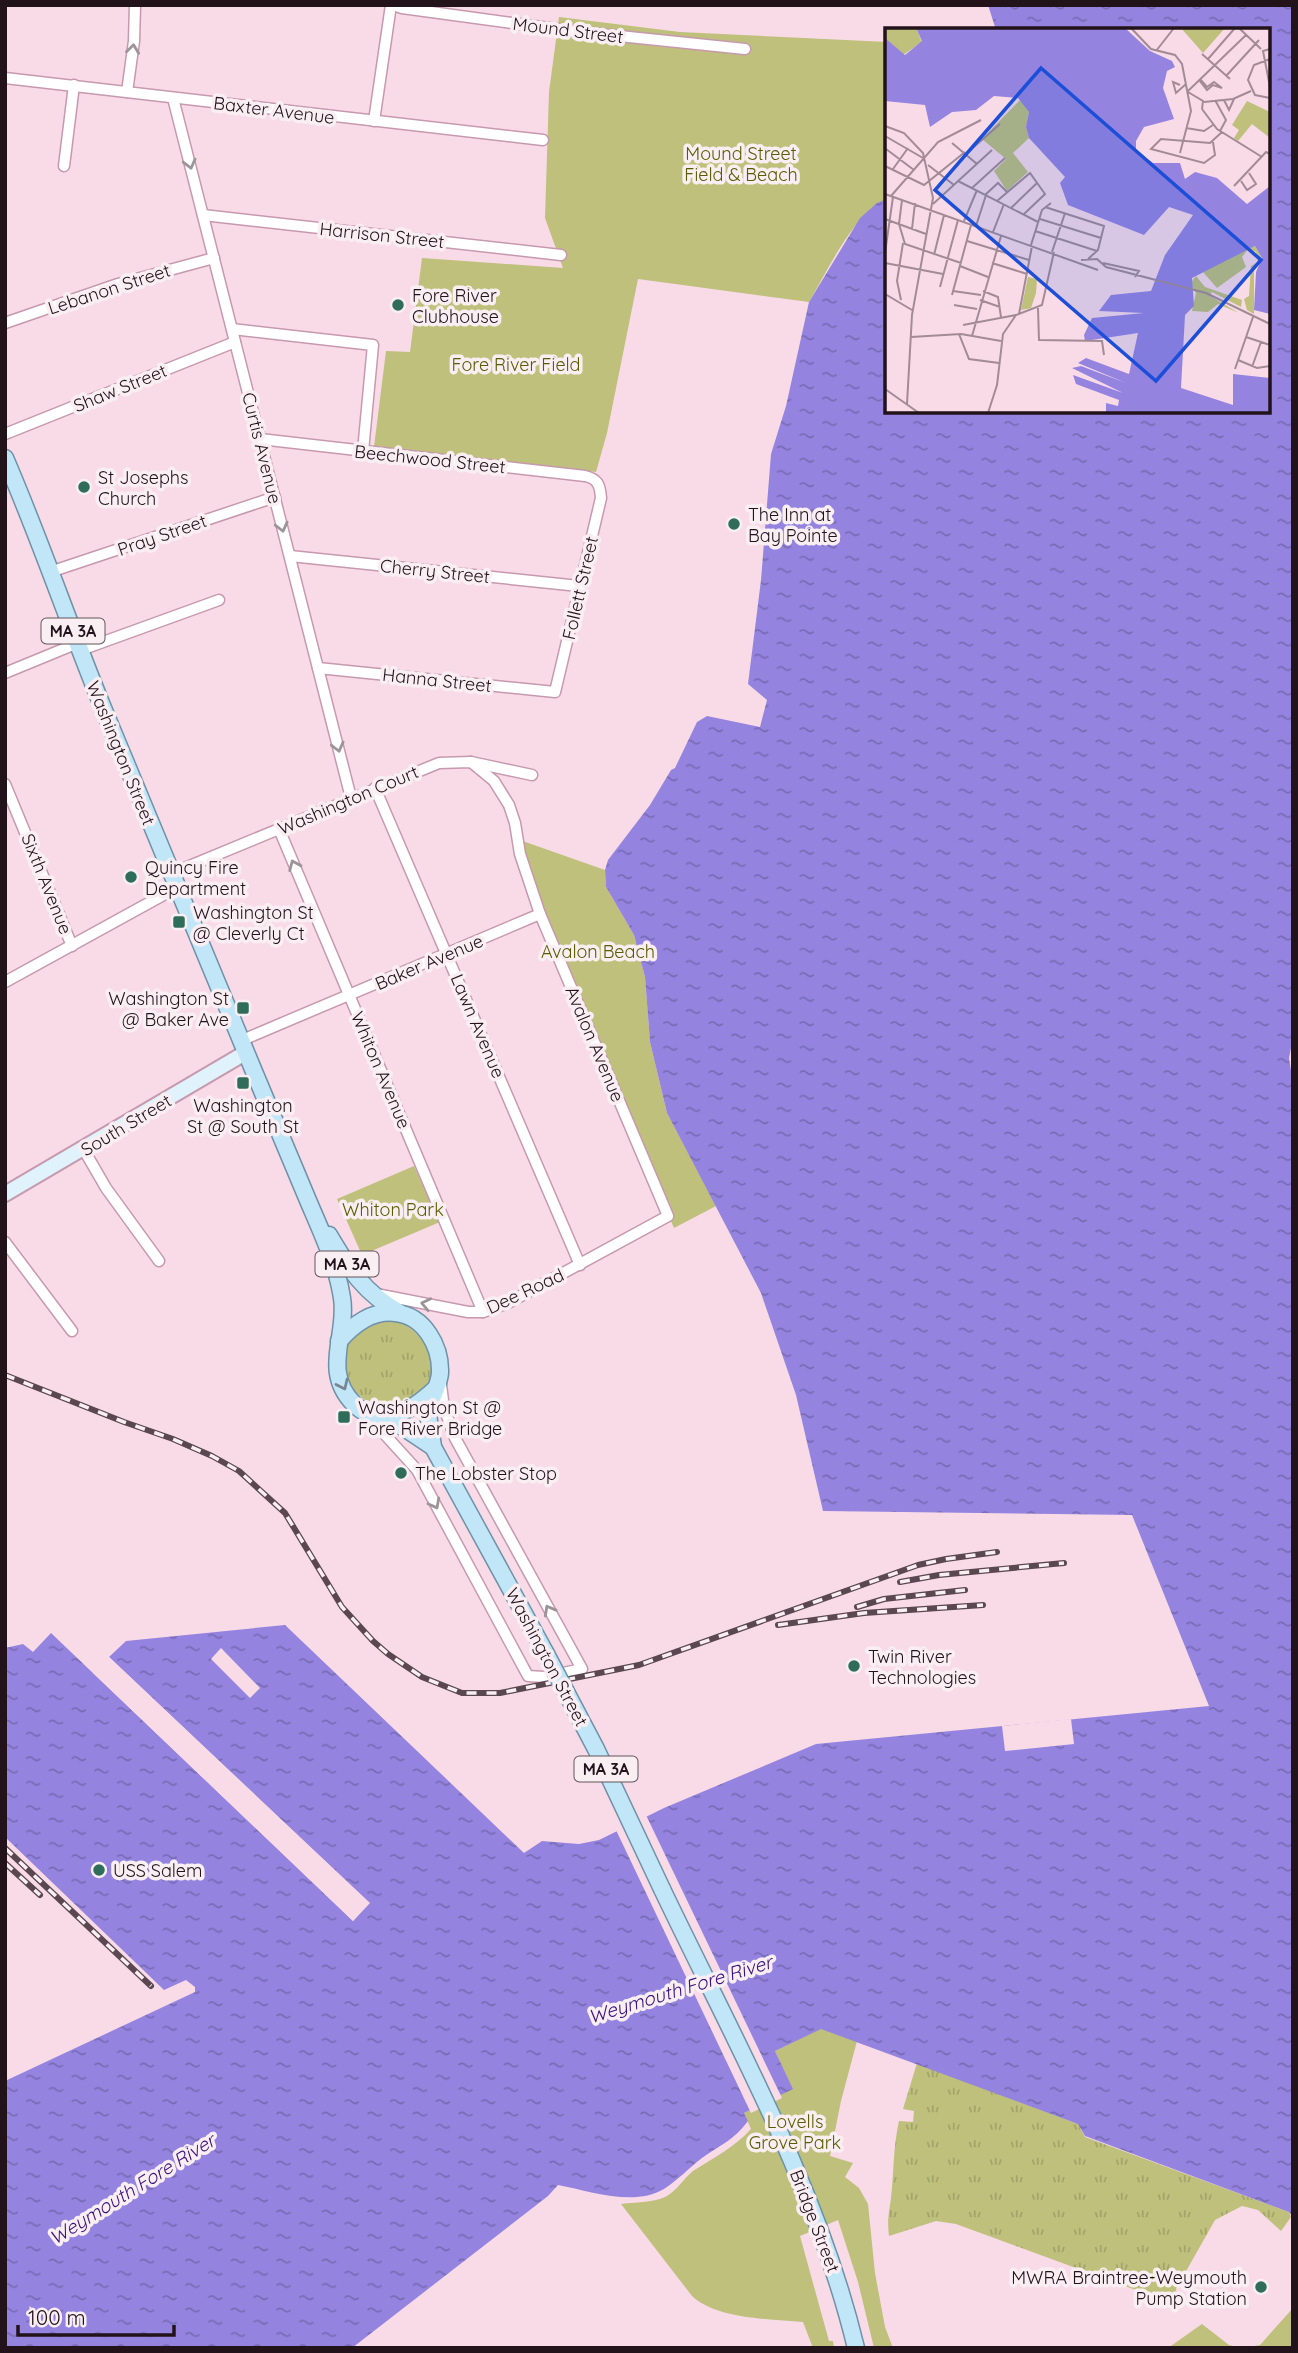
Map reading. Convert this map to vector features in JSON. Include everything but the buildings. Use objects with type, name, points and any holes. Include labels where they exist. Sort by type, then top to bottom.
[{"type":"main road","name":"Washington Street","points":[[5,458],[173,881],[308,1200],[342,1297],[343,1323],[340,1341]]},
{"type":"main road","name":"South Street","points":[[5,1194],[84,1150],[242,1047]]},
{"type":"main road","name":"Washington Street","points":[[308,1200],[348,1266],[370,1293],[402,1314]]},
{"type":"main road","points":[[340,1341],[354,1326],[370,1317],[390,1312],[402,1314]]},
{"type":"main road","name":"MA 3A","points":[[402,1314],[421,1325],[431,1337],[440,1359],[438,1381]]},
{"type":"main road","name":"MA 3A","points":[[340,1341],[336,1357],[342,1388],[354,1404],[370,1414]]},
{"type":"main road","name":"Washington Street","points":[[438,1381],[428,1413],[433,1447],[596,1749],[708,1984]]},
{"type":"main road","points":[[370,1414],[393,1416],[403,1413],[413,1408],[438,1381]]},
{"type":"main road","name":"Washington Street","points":[[370,1414],[403,1427],[433,1447]]},
{"type":"main road","name":"Bridge Street","points":[[708,1984],[786,2147],[829,2254],[856,2348]]},
{"type":"street","points":[[127,92],[134,41],[135,5]]},
{"type":"street","points":[[374,121],[392,5]]},
{"type":"street","name":"Mound Street","points":[[392,5],[571,31],[745,49]]},
{"type":"street","name":"Baxter Avenue","points":[[5,78],[543,140]]},
{"type":"street","points":[[64,166],[74,85]]},
{"type":"street","name":"Curtis Avenue","points":[[173,98],[351,798]]},
{"type":"street","name":"Harrison Street","points":[[203,215],[561,255]]},
{"type":"street","name":"Lebanon Street","points":[[5,323],[118,284],[214,258]]},
{"type":"street","points":[[232,329],[373,345],[363,451]]},
{"type":"street","name":"Shaw Street","points":[[5,434],[235,342]]},
{"type":"street","name":"Beechwood Street","points":[[260,439],[585,476],[599,483]]},
{"type":"street","name":"Follett Street","points":[[555,692],[601,498],[599,483]]},
{"type":"street","name":"Pray Street","points":[[50,572],[275,497]]},
{"type":"street","name":"Cherry Street","points":[[290,556],[579,586]]},
{"type":"street","points":[[5,673],[219,600]]},
{"type":"street","name":"Hanna Street","points":[[318,668],[555,692]]},
{"type":"street","name":"Washington Court","points":[[5,982],[72,946],[173,881],[279,829],[375,788],[439,763],[471,762],[532,775]]},
{"type":"street","name":"Avalon Avenue","points":[[471,762],[494,781],[509,805],[515,822],[520,855],[540,914],[668,1216]]},
{"type":"street","name":"Sixth Avenue","points":[[5,784],[72,946]]},
{"type":"street","name":"Lawn Avenue","points":[[375,788],[580,1265]]},
{"type":"street","name":"Whiton Avenue","points":[[279,829],[483,1312]]},
{"type":"street","name":"Baker Avenue","points":[[242,1047],[349,995],[540,914]]},
{"type":"street","points":[[84,1150],[106,1188],[159,1261]]},
{"type":"street","name":"Dee Road","points":[[370,1293],[456,1310],[483,1312],[508,1303],[668,1216]]},
{"type":"street","points":[[5,1242],[72,1331]]},
{"type":"street","points":[[370,1414],[416,1470],[528,1676],[544,1677],[582,1670],[455,1438],[438,1381]]},
{"type":"green space","name":"Mound Street Field & Beach","points":[[559,17],[680,32],[885,42],[885,200],[875,206],[852,230],[809,302],[638,279],[607,433],[596,472],[374,447],[386,351],[410,352],[422,258],[563,268],[545,218],[549,92]]},
{"type":"green space","name":"Avalon Beach","points":[[517,839],[605,870],[606,887],[634,935],[645,977],[650,1042],[667,1113],[716,1206],[674,1228],[540,914]]},
{"type":"green space","name":"Whiton Park","points":[[414,1166],[440,1222],[362,1255],[337,1199]]},
{"type":"green space","points":[[393,1320],[412,1330],[420,1338],[431,1358],[432,1369],[430,1380],[422,1393],[391,1409],[376,1406],[363,1399],[353,1389],[344,1364],[345,1351],[352,1339],[363,1329],[373,1322]]},
{"type":"green space","name":"Lovells Grove Park","points":[[821,2028],[857,2041],[830,2156],[853,2163],[845,2177],[859,2188],[868,2204],[875,2273],[885,2327],[893,2348],[874,2348],[858,2282],[838,2220],[800,2236],[829,2341],[833,2341],[834,2348],[813,2348],[803,2322],[729,2314],[702,2304],[692,2296],[621,2204],[665,2197],[693,2171],[745,2135],[751,2129],[744,2113],[792,2089],[775,2051]]},
{"type":"green space","points":[[917,2063],[1078,2124],[1085,2137],[1289,2212],[1291,2217],[1281,2231],[1258,2210],[1242,2206],[1215,2220],[1176,2289],[1177,2294],[1166,2296],[1133,2289],[956,2224],[936,2221],[889,2236],[888,2216],[897,2131],[899,2121],[913,2122],[914,2111],[903,2109]]},
{"type":"green space","points":[[1293,2308],[1293,2348],[1242,2348],[1260,2345]]},
{"type":"green space","points":[[1202,2324],[1229,2345],[1240,2348],[1168,2348]]},
{"type":"water","name":"Weymouth Fore River","points":[[988,5],[1293,5],[1293,1038],[1289,1058],[1293,1083],[1293,2217],[1289,2212],[1085,2136],[1078,2124],[821,2029],[775,2051],[793,2089],[744,2113],[748,2121],[737,2133],[664,2189],[639,2197],[626,2197],[558,2185],[548,2196],[352,2348],[5,2348],[5,2081],[195,1992],[195,1987],[186,1980],[164,1990],[5,1837],[5,1648],[23,1644],[33,1652],[51,1633],[353,1921],[369,1903],[109,1657],[126,1641],[285,1625],[524,1853],[542,1841],[579,1844],[599,1840],[664,1808],[816,1744],[1209,1706],[1132,1515],[823,1511],[796,1395],[761,1293],[667,1113],[650,1042],[645,977],[634,935],[606,887],[605,870],[608,860],[675,768],[697,722],[707,716],[760,727],[767,700],[748,684],[761,580],[771,454],[786,406],[809,302],[860,218],[877,203],[885,200],[885,413],[1270,413],[1270,28],[995,28]]},
{"type":"pier","points":[[221,1648],[260,1688],[250,1698],[211,1659]]},
{"type":"pier","points":[[109,1657],[370,1903],[353,1921],[93,1673],[96,1671],[353,1916],[365,1903],[107,1659]]},
{"type":"pier","points":[[1071,1719],[1074,1744],[1005,1751],[1002,1726]]},
{"type":"pier","points":[[645,1813],[782,2098],[751,2113],[615,1828]]},
{"type":"railway","points":[[5,1375],[173,1439],[239,1471],[285,1513],[342,1607],[373,1641],[422,1677],[462,1693],[500,1693],[639,1665],[918,1565],[997,1552]]},
{"type":"railway","points":[[900,1582],[939,1575],[1064,1563]]},
{"type":"railway","points":[[857,1607],[884,1599],[965,1590]]},
{"type":"railway","points":[[778,1625],[864,1613],[983,1605]]},
{"type":"railway","points":[[5,1848],[151,1986]]},
{"type":"railway","points":[[5,1863],[40,1895]]},
{"type":"place","name":"Fore River Clubhouse","points":[[398,305]]},
{"type":"place","name":"St Josephs Church","points":[[84,487]]},
{"type":"place","name":"The Inn at Bay Pointe","points":[[734,524]]},
{"type":"place","name":"Quincy Fire Department","points":[[131,877]]},
{"type":"place","name":"Washington St @ Cleverly Ct","points":[[179,922]]},
{"type":"place","name":"Washington St @ Baker Ave","points":[[243,1008]]},
{"type":"place","name":"Washington St @ South St","points":[[243,1083]]},
{"type":"place","name":"Washington St @ Fore River Bridge","points":[[344,1417]]},
{"type":"place","name":"The Lobster Stop","points":[[401,1473]]},
{"type":"place","name":"Twin River Technologies","points":[[854,1666]]},
{"type":"place","name":"USS Salem","points":[[99,1870]]},
{"type":"place","name":"MWRA Braintree-Weymouth Pump Station","points":[[1261,2287]]},
{"type":"park label","name":"Fore River Field","points":[[516,364]]}]
